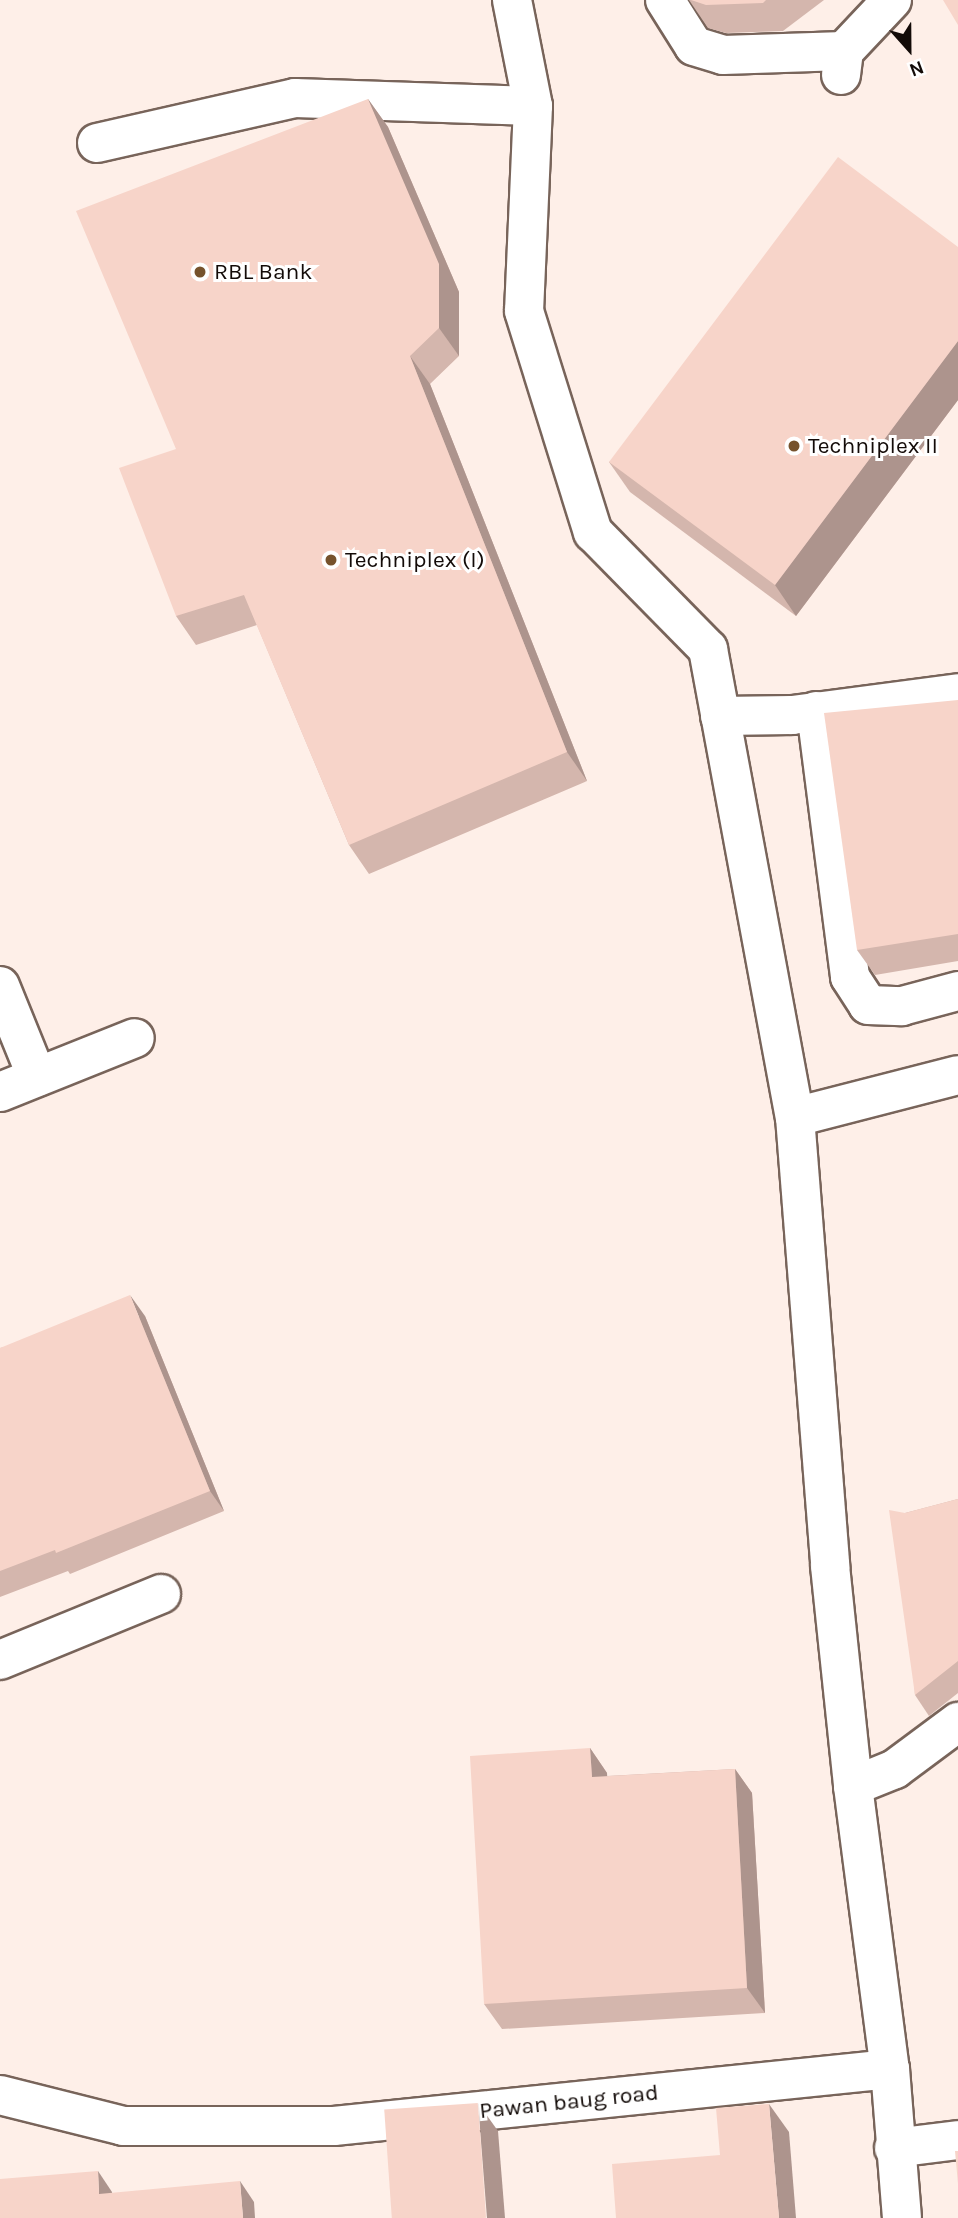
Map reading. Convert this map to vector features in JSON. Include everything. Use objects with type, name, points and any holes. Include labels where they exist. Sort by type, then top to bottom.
[{"type":"street","points":[[512,0],[533,106],[524,311],[593,532],[708,649],[795,1117],[853,1786],[890,2069],[894,2148],[902,2218]]},
{"type":"street","points":[[665,0],[694,46],[723,55],[843,63],[892,0]]},
{"type":"street","points":[[97,143],[295,98],[533,106]]},
{"type":"street","points":[[720,716],[816,712],[958,693]]},
{"type":"street","points":[[816,712],[850,977],[868,1005],[902,1006],[958,990]]},
{"type":"street","points":[[0,986],[37,1077]]},
{"type":"street","points":[[0,1092],[135,1038]]},
{"type":"street","points":[[795,1117],[958,1075]]},
{"type":"street","points":[[0,1660],[161,1594]]},
{"type":"street","points":[[853,1786],[895,1769],[958,1722]]},
{"type":"street","name":"Pawan baug road","points":[[0,2095],[123,2126],[334,2126],[890,2069]]},
{"type":"street","points":[[894,2148],[958,2140]]},
{"type":"building","points":[[691,0],[766,0],[763,3],[706,5]]},
{"type":"building","points":[[943,0],[958,0],[958,25]]},
{"type":"building","name":"Techniplex (I)","points":[[368,99],[439,264],[439,328],[410,356],[567,752],[349,845],[244,595],[176,616],[119,468],[176,449],[76,211]]},
{"type":"building","name":"Techniplex II","points":[[838,157],[958,247],[958,341],[775,585],[609,462]]},
{"type":"building","points":[[958,700],[958,934],[857,950],[824,713]]},
{"type":"building","points":[[130,1295],[210,1491],[56,1553],[55,1550],[0,1571],[0,1348]]},
{"type":"building","points":[[958,1499],[958,1661],[915,1695],[889,1510],[905,1513]]},
{"type":"building","points":[[590,1748],[592,1777],[735,1769],[747,1988],[484,2004],[470,1756]]},
{"type":"building","points":[[478,2103],[486,2218],[392,2218],[384,2110]]},
{"type":"building","points":[[769,2104],[779,2218],[616,2218],[612,2164],[720,2155],[716,2108]]},
{"type":"building","points":[[955,2151],[958,2151],[958,2184]]},
{"type":"building","points":[[98,2171],[99,2194],[240,2181],[243,2218],[0,2218],[0,2179]]},
{"type":"place","name":"RBL Bank","points":[[200,272]]},
{"type":"place","name":"Techniplex II","points":[[794,446]]},
{"type":"place","name":"Techniplex (I)","points":[[331,560]]}]
